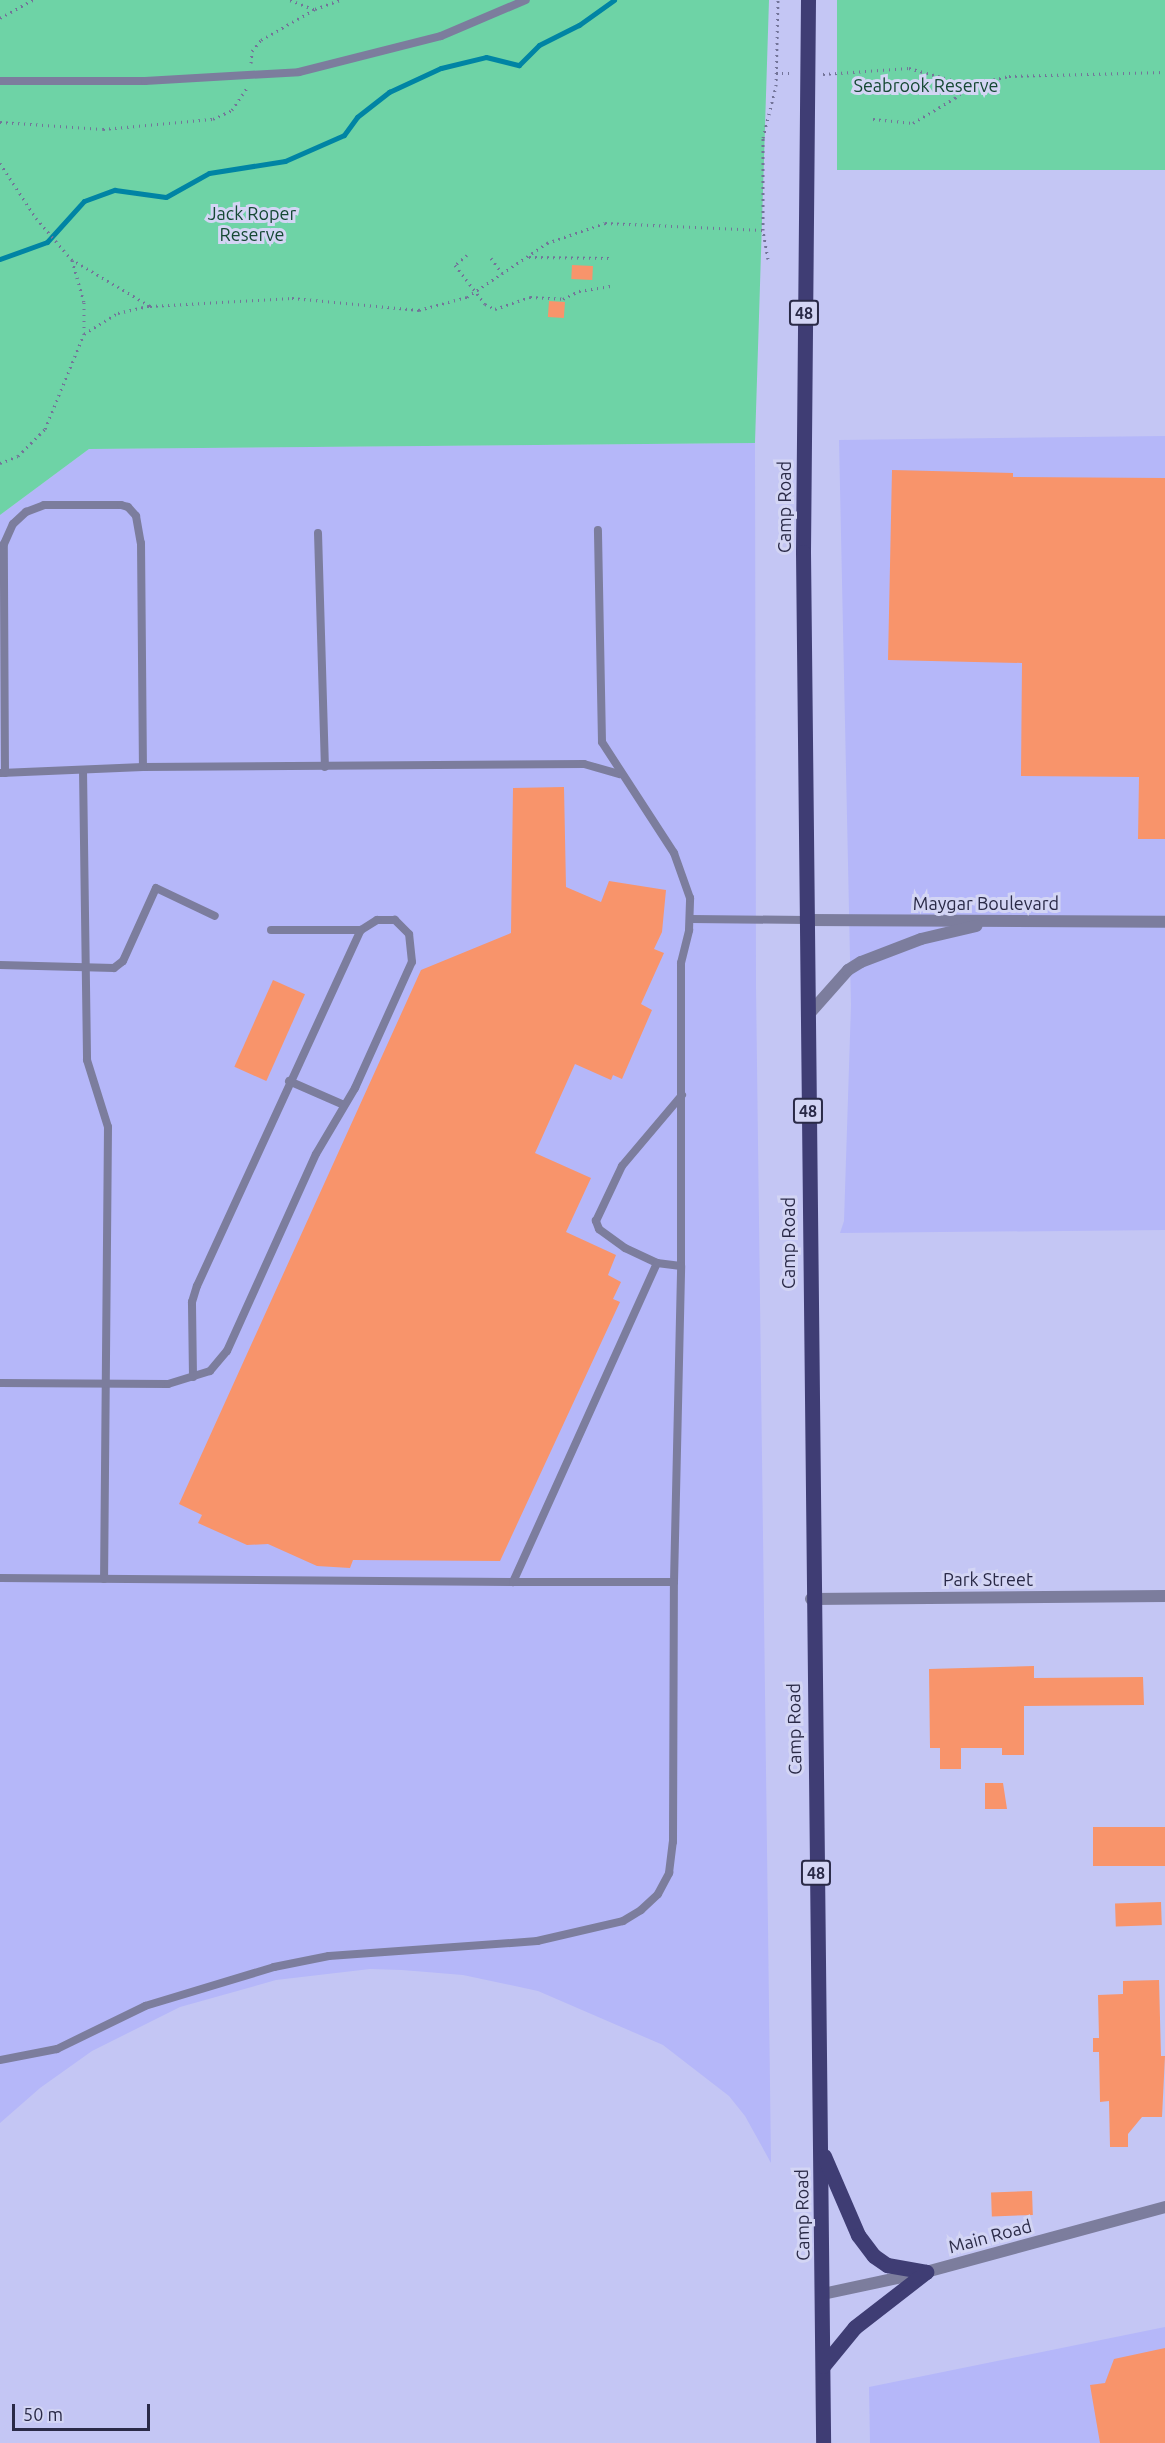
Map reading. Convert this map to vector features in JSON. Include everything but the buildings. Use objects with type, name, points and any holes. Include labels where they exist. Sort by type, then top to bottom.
[{"type":"main road","name":"Camp Road","points":[[807,0],[803,552],[809,1014],[812,1599],[824,2294],[823,2443]]},
{"type":"main road","points":[[820,2147],[846,2210],[874,2256],[887,2265],[927,2272]]},
{"type":"main road","points":[[823,2367],[855,2327],[927,2272]]},
{"type":"street","name":"Maygar Boulevard","points":[[807,920],[1165,922]]},
{"type":"street","points":[[809,1014],[849,970],[861,962],[921,939],[994,921]]},
{"type":"street","name":"Park Street","points":[[812,1599],[1165,1596]]},
{"type":"street","name":"Main Road","points":[[824,2294],[927,2272],[1165,2208]]},
{"type":"lane","points":[[0,81],[156,81],[299,72],[441,36],[526,0]]},
{"type":"lane","points":[[143,767],[141,543],[136,516],[121,505],[44,506],[26,512],[13,524],[4,544],[2,773],[143,767],[584,764],[620,774]]},
{"type":"lane","points":[[0,2060],[57,2049],[145,2006],[274,1966],[329,1956],[537,1941],[592,1930],[623,1921],[641,1910],[658,1894],[669,1873],[673,1842],[681,1266],[681,963],[690,919],[683,870],[620,774],[602,742],[598,710],[598,530]]},
{"type":"lane","points":[[318,533],[325,767]]},
{"type":"lane","points":[[83,770],[87,1060],[108,1127],[104,1579]]},
{"type":"lane","points":[[0,965],[108,969],[123,961],[156,888],[215,916]]},
{"type":"lane","points":[[690,919],[807,920]]},
{"type":"lane","points":[[0,1383],[105,1386],[168,1384],[193,1377],[219,1365],[227,1352],[316,1154],[344,1105],[412,962],[410,936],[400,923],[377,920],[361,930],[271,930]]},
{"type":"lane","points":[[193,1377],[192,1302],[197,1286],[361,930]]},
{"type":"lane","points":[[290,1081],[344,1105]]},
{"type":"lane","points":[[681,1266],[657,1263],[625,1248],[599,1229],[596,1221],[622,1166],[682,1095]]},
{"type":"lane","points":[[513,1582],[657,1263]]},
{"type":"lane","points":[[0,1578],[675,1582]]},
{"type":"path","points":[[0,18],[33,0]]},
{"type":"path","points":[[290,0],[315,9]]},
{"type":"path","points":[[250,66],[252,51],[261,40],[315,9],[340,0]]},
{"type":"path","points":[[768,259],[763,231],[763,138],[776,73],[778,0]]},
{"type":"path","points":[[832,73],[909,68],[970,85]]},
{"type":"path","points":[[873,119],[913,123],[955,98],[970,85],[1010,76],[1165,72]]},
{"type":"path","points":[[0,122],[103,129],[213,118],[232,110],[247,92]]},
{"type":"path","points":[[0,163],[36,218],[71,259],[84,302],[84,334],[45,429],[18,456],[0,463]]},
{"type":"path","points":[[84,334],[118,313],[150,306],[292,298],[419,310],[450,304],[475,291],[547,243],[605,223],[763,231]]},
{"type":"path","points":[[467,255],[455,265],[485,304],[503,308],[530,297],[563,299],[579,291],[611,286]]},
{"type":"path","points":[[528,257],[612,258]]},
{"type":"path","points":[[491,258],[502,273]]},
{"type":"path","points":[[71,259],[150,306]]},
{"type":"shaded area","points":[[1165,436],[1165,1230],[840,1233],[844,1221],[851,1005],[839,440]]},
{"type":"shaded area","points":[[755,443],[756,986],[771,2163],[745,2116],[729,2096],[663,2045],[538,1991],[463,1975],[402,1970],[370,1969],[276,1980],[180,2007],[92,2051],[40,2088],[0,2123],[0,515],[89,449]]},
{"type":"shaded area","points":[[1165,2327],[1165,2443],[870,2443],[869,2387]]},
{"type":"green space","name":"Jack Roper Reserve","points":[[0,0],[769,0],[755,443],[89,449],[0,515]]},
{"type":"green space","name":"Seabrook Reserve","points":[[837,0],[1165,0],[1165,170],[837,170]]},
{"type":"waterway","points":[[0,259],[47,242],[84,201],[115,190],[166,197],[209,173],[285,161],[344,135],[357,117],[389,92],[441,68],[486,57],[519,65],[539,45],[579,25],[614,0]]}]
